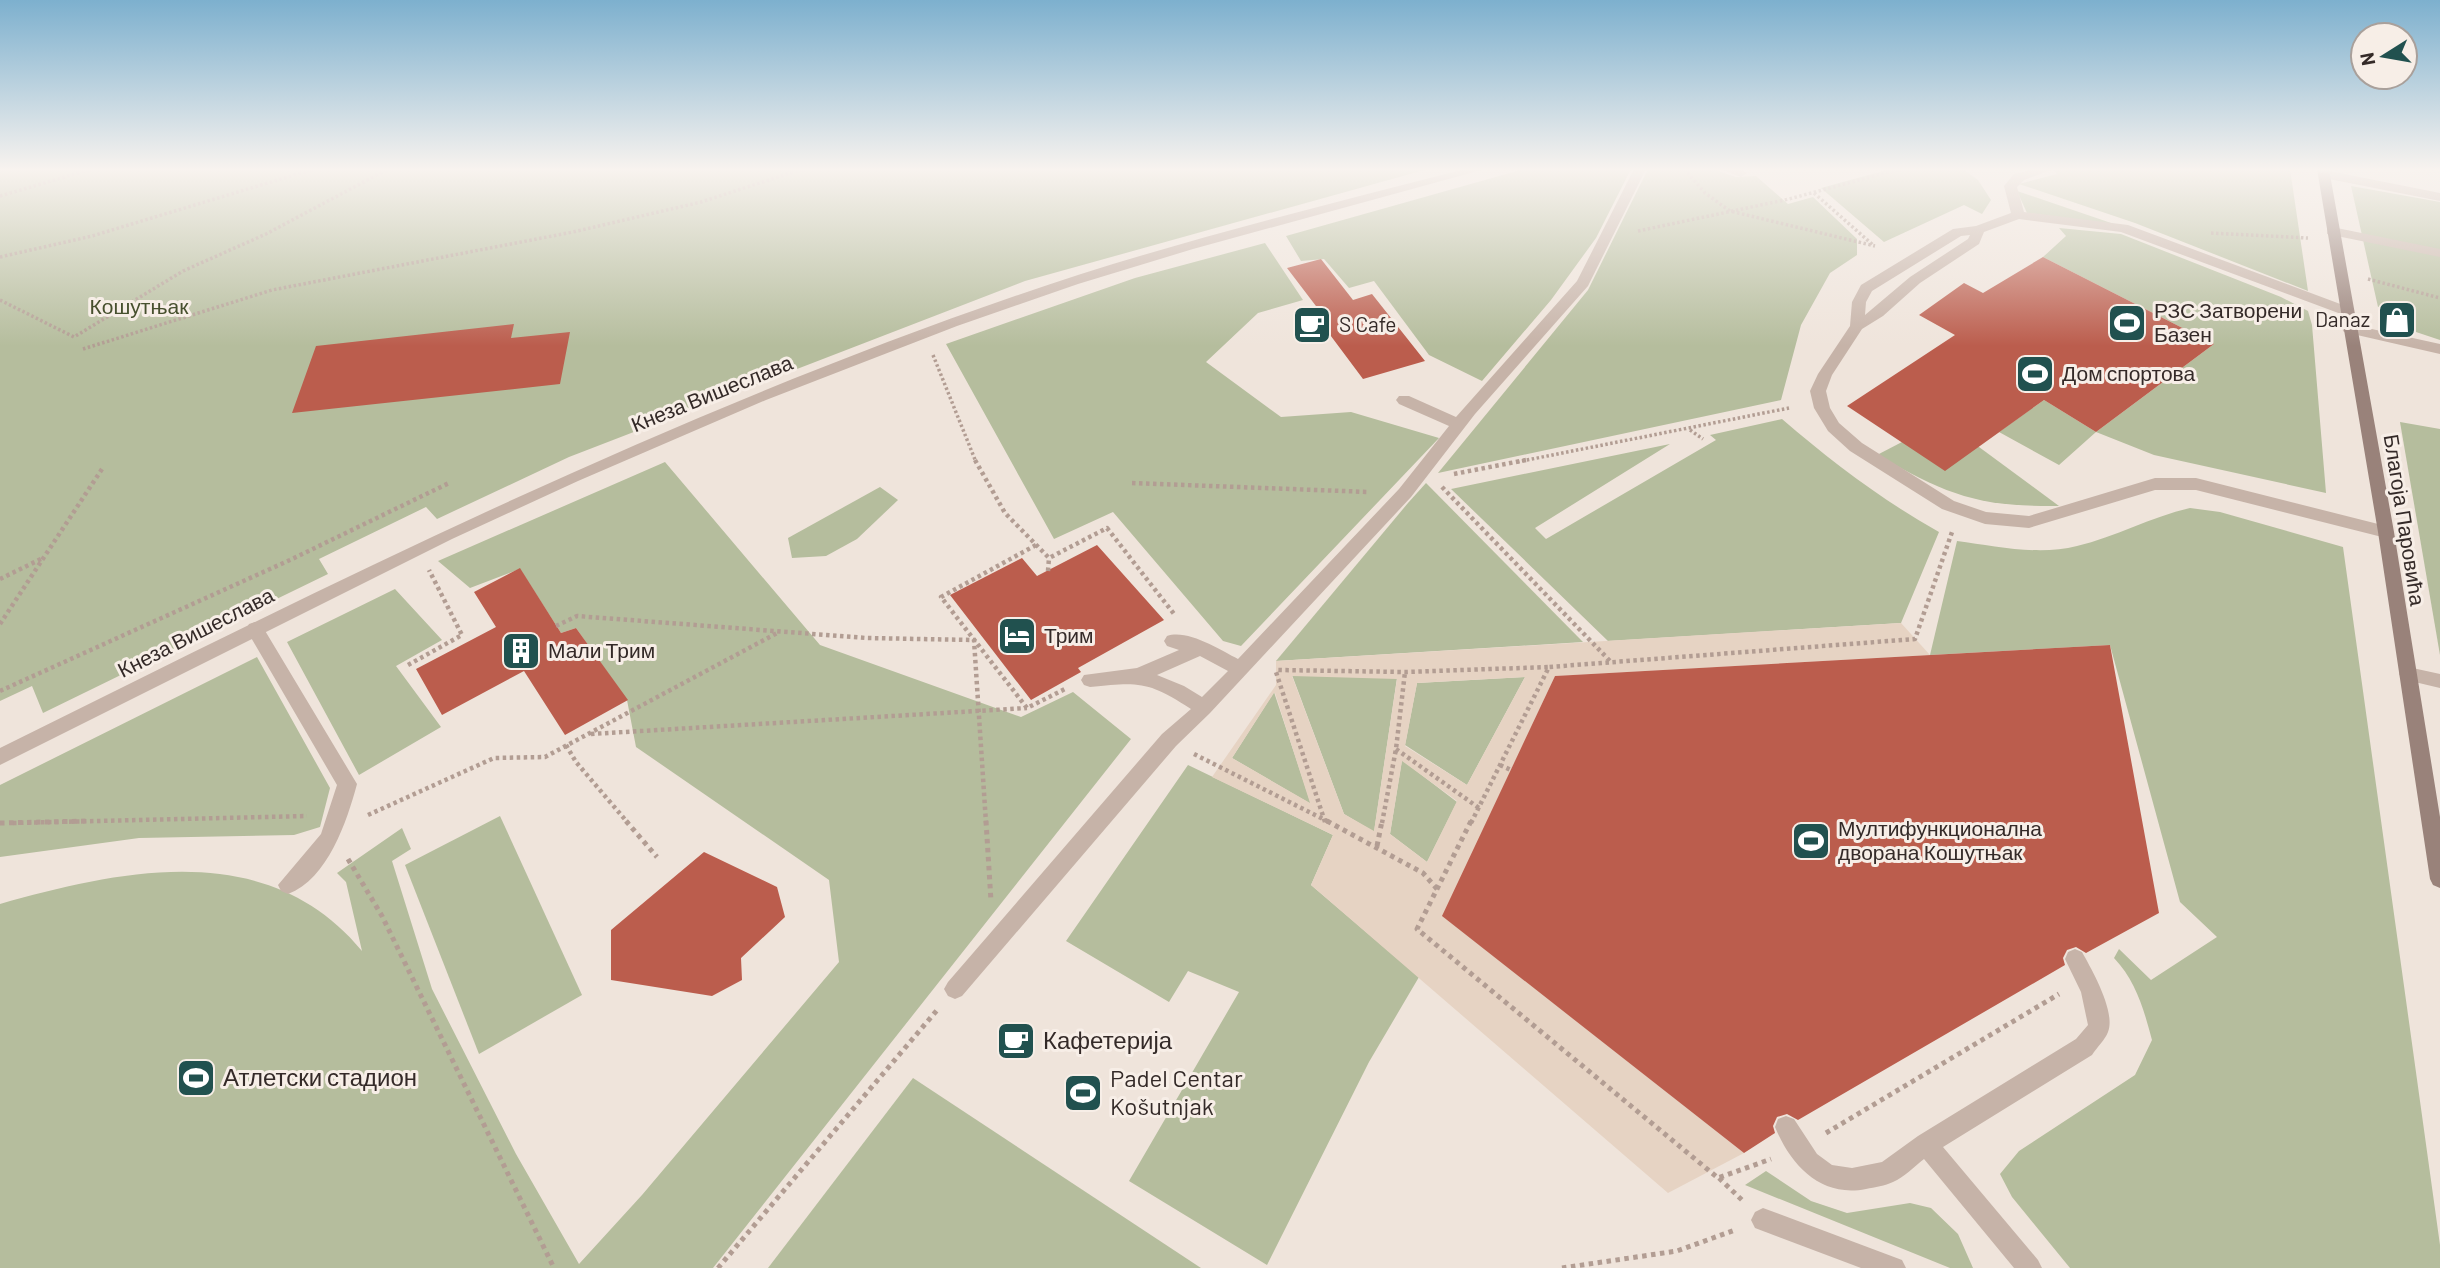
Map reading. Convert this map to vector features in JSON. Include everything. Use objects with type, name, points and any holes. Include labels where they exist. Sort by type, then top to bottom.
[{"type":"main road","name":"Благоја Паровића","points":[[2332,230],[2386,532],[2439,872]]},
{"type":"street","name":"Кнеза Вишеслава","points":[[0,757],[428,544],[607,461],[927,332],[1161,254],[1258,228]]},
{"type":"street","points":[[955,989],[1169,740],[1204,708],[1418,484],[1459,424],[1583,283],[1610,228]]},
{"type":"street","points":[[1857,326],[1859,302],[1866,288],[1958,232],[1983,228]]},
{"type":"street","points":[[2124,228],[2346,311]]},
{"type":"street","points":[[1978,230],[1974,241],[1915,280],[1878,313],[1857,326],[1825,374],[1818,391],[1822,408],[1833,426],[1856,447],[1960,511],[1985,519],[2029,522],[2155,484],[2173,483],[2196,484],[2386,532]]},
{"type":"street","points":[[2332,230],[2440,253]]},
{"type":"street","points":[[2350,329],[2440,349]]},
{"type":"street","points":[[1404,400],[1459,424]]},
{"type":"street","points":[[255,629],[347,784],[336,825],[319,858],[288,885]]},
{"type":"street","points":[[1174,641],[1200,648],[1241,669]]},
{"type":"street","points":[[1090,680],[1139,675],[1200,648]]},
{"type":"street","points":[[2408,674],[2440,681]]},
{"type":"street","points":[[1139,675],[1178,691],[1204,708]]},
{"type":"street","points":[[1786,1127],[1809,1162],[1827,1176],[1852,1180],[1886,1173],[1926,1144],[2084,1047],[2099,1028],[2097,1002],[2080,969]]},
{"type":"street","points":[[1926,1144],[2031,1268]]},
{"type":"street","points":[[1763,1220],[1894,1268]]},
{"type":"path","points":[[0,257],[118,228]]},
{"type":"path","points":[[0,300],[74,337],[183,271],[277,228]]},
{"type":"path","points":[[83,349],[272,290],[589,228]]},
{"type":"path","points":[[1606,237],[1652,228]]},
{"type":"path","points":[[1802,228],[1875,246]]},
{"type":"path","points":[[1854,228],[1881,252]]},
{"type":"path","points":[[2360,277],[2440,298]]},
{"type":"path","points":[[928,342],[973,457],[1005,513],[1049,558],[1048,570]]},
{"type":"path","points":[[1132,483],[1418,484],[1789,408]]},
{"type":"path","points":[[1689,430],[1703,439]]},
{"type":"path","points":[[0,624],[102,469]]},
{"type":"path","points":[[0,691],[290,560],[449,483]]},
{"type":"path","points":[[1418,484],[1611,663]]},
{"type":"path","points":[[1049,558],[1107,528],[1200,648]]},
{"type":"path","points":[[1325,822],[1276,672],[1405,672],[1549,667],[1915,639],[1953,528]]},
{"type":"path","points":[[1027,708],[940,597],[1036,545]]},
{"type":"path","points":[[0,579],[43,558]]},
{"type":"path","points":[[408,665],[462,635],[424,560]]},
{"type":"path","points":[[556,626],[577,616],[866,638],[974,640]]},
{"type":"path","points":[[0,823],[336,825],[373,814],[494,758],[545,757],[779,632]]},
{"type":"path","points":[[974,640],[994,944]]},
{"type":"path","points":[[1549,667],[1418,929],[1718,1178],[1800,1149],[2080,969]]},
{"type":"path","points":[[1377,846],[1396,749],[1405,672]]},
{"type":"path","points":[[587,734],[1027,708],[1076,683],[1090,680]]},
{"type":"path","points":[[566,746],[576,762],[657,857]]},
{"type":"path","points":[[1396,749],[1479,808]]},
{"type":"path","points":[[1500,765],[1511,769]]},
{"type":"path","points":[[1218,766],[1377,846],[1423,873],[1438,891]]},
{"type":"path","points":[[336,825],[554,1268]]},
{"type":"path","points":[[718,1268],[955,989]]},
{"type":"path","points":[[1562,1268],[1677,1251],[1763,1220]]},
{"type":"green space","name":"Кошутњак","points":[[0,228],[1215,228],[1025,281],[569,457],[437,519],[426,507],[319,559],[328,574],[43,713],[32,686],[0,701]]},
{"type":"green space","points":[[1314,228],[1601,228],[1551,300],[1482,381],[1429,355],[1374,281],[1349,288],[1324,259],[1301,261],[1286,236]]},
{"type":"green space","points":[[1619,228],[1846,228],[1857,239],[1857,255],[1830,273],[1801,325],[1781,400],[1438,473],[1588,290]]},
{"type":"green space","points":[[1868,228],[1914,228],[1884,242]]},
{"type":"green space","points":[[2059,228],[2121,234],[2281,297],[2308,311],[2312,325],[2326,493],[2154,455],[2096,432],[2214,344],[2043,257],[2066,236]]},
{"type":"green space","points":[[2148,228],[2299,228],[2308,291]]},
{"type":"green space","points":[[2360,228],[2440,228],[2440,340],[2416,332],[2413,316],[2378,307]]},
{"type":"green space","points":[[1265,243],[1303,300],[1258,313],[1206,362],[1281,417],[1351,412],[1439,438],[1241,646],[1223,641],[1113,512],[1054,539],[946,344],[1135,278]]},
{"type":"green space","points":[[2044,400],[2096,432],[2059,465],[1999,432]]},
{"type":"green space","points":[[1782,419],[1858,480],[1939,532],[1901,623],[1608,641],[1451,489],[1670,444],[1535,528],[1546,539],[1716,440],[1710,435]]},
{"type":"green space","points":[[2400,422],[2440,429],[2440,655]]},
{"type":"green space","points":[[1902,442],[1979,447],[2059,506],[2006,504],[1964,496],[1924,480],[1877,455]]},
{"type":"green space","points":[[665,462],[820,645],[1021,717],[1073,692],[1131,739],[713,1268],[0,1268],[0,904],[47,891],[145,874],[193,872],[239,877],[284,891],[325,915],[362,951],[346,882],[337,873],[402,828],[411,849],[392,861],[432,989],[516,1154],[579,1264],[642,1195],[839,962],[829,880],[636,747],[627,700],[576,628],[561,633],[520,569],[470,588],[438,561]]},
{"type":"green space","points":[[1426,483],[1583,642],[1276,661],[1408,503]]},
{"type":"green space","points":[[880,487],[898,500],[857,539],[826,556],[792,558],[788,538]]},
{"type":"green space","points":[[2190,508],[2220,512],[2343,547],[2440,1245],[2440,1268],[2070,1268],[2012,1197],[2000,1174],[2019,1151],[2135,1075],[2152,1040],[2134,986],[2114,958],[2119,949],[2151,980],[2217,937],[2180,902],[2110,645],[1930,655],[1957,541],[2017,549],[2062,549],[2091,542]]},
{"type":"green space","points":[[395,589],[442,640],[396,666],[441,727],[359,775],[287,642]]},
{"type":"green space","points":[[257,657],[330,788],[320,827],[294,835],[139,838],[0,857],[0,785]]},
{"type":"green space","points":[[1292,675],[1397,678],[1374,832],[1344,814]]},
{"type":"green space","points":[[1525,677],[1467,785],[1405,745],[1417,683]]},
{"type":"green space","points":[[1274,692],[1311,804],[1232,758]]},
{"type":"green space","points":[[1402,760],[1457,802],[1427,862],[1390,834]]},
{"type":"green space","points":[[1188,765],[1333,835],[1311,885],[1419,977],[1369,1062],[1267,1265],[1129,1181],[1239,992],[1188,971],[1169,1002],[1066,941]]},
{"type":"green space","points":[[500,816],[582,995],[479,1054],[405,865]]},
{"type":"green space","points":[[913,1078],[1201,1268],[768,1268]]},
{"type":"green space","points":[[1766,1171],[1811,1201],[1847,1213],[1910,1203],[1931,1208],[1958,1234],[1973,1268],[1950,1268],[1745,1185]]},
{"type":"shaded area","points":[[1901,623],[1930,655],[1555,676],[1443,916],[1744,1153],[1668,1193],[1311,885],[1333,835],[1212,777],[1276,685],[1276,661]],"holes":[[[1292,676],[1397,679],[1374,831],[1344,814]],[[1525,677],[1467,785],[1405,746],[1417,683]],[[1275,693],[1310,803],[1232,758]],[[1402,761],[1457,801],[1427,862],[1390,834]]]},
{"type":"building","name":"Дом спортова","points":[[2043,257],[2214,344],[2096,432],[2044,400],[1945,471],[1847,406],[1955,335],[1919,315],[1964,283],[1983,293]]},
{"type":"building","points":[[1321,259],[1353,300],[1372,294],[1425,361],[1363,379],[1313,312],[1319,310],[1287,268]]},
{"type":"building","points":[[514,324],[511,338],[570,332],[560,384],[292,413],[316,346]]},
{"type":"building","name":"Трим","points":[[1097,545],[1164,620],[1078,668],[1081,672],[1031,700],[950,595],[1022,558],[1037,576]]},
{"type":"building","name":"Мали Трим","points":[[520,568],[561,633],[576,628],[628,700],[565,735],[524,671],[442,715],[416,669],[496,627],[474,592]]},
{"type":"building","name":"Мултифункционална дворана Кошутњак","points":[[2110,645],[2159,913],[2086,953],[2076,947],[2067,950],[2063,958],[2065,965],[1798,1120],[1787,1114],[1777,1117],[1773,1126],[1775,1133],[1744,1153],[1442,916],[1555,676]]},
{"type":"building","points":[[704,852],[777,887],[785,917],[741,958],[742,980],[712,996],[611,980],[611,930]]},
{"type":"place","name":"Danaz","points":[[2397,320]]},
{"type":"place","name":"РЗС Затворени Базен","points":[[2127,323]]},
{"type":"place","name":"S Cafe","points":[[1312,325]]},
{"type":"place","name":"Дом спортова","points":[[2035,374]]},
{"type":"place","name":"Трим","points":[[1017,636]]},
{"type":"place","name":"Мали Трим","points":[[521,651]]},
{"type":"place","name":"Мултифункционална дворана Кошутњак","points":[[1811,841]]},
{"type":"place","name":"Кафетерија","points":[[1016,1041]]},
{"type":"place","name":"Атлетски стадион","points":[[196,1078]]},
{"type":"place","name":"Padel Centar Košutnjak","points":[[1083,1093]]}]
